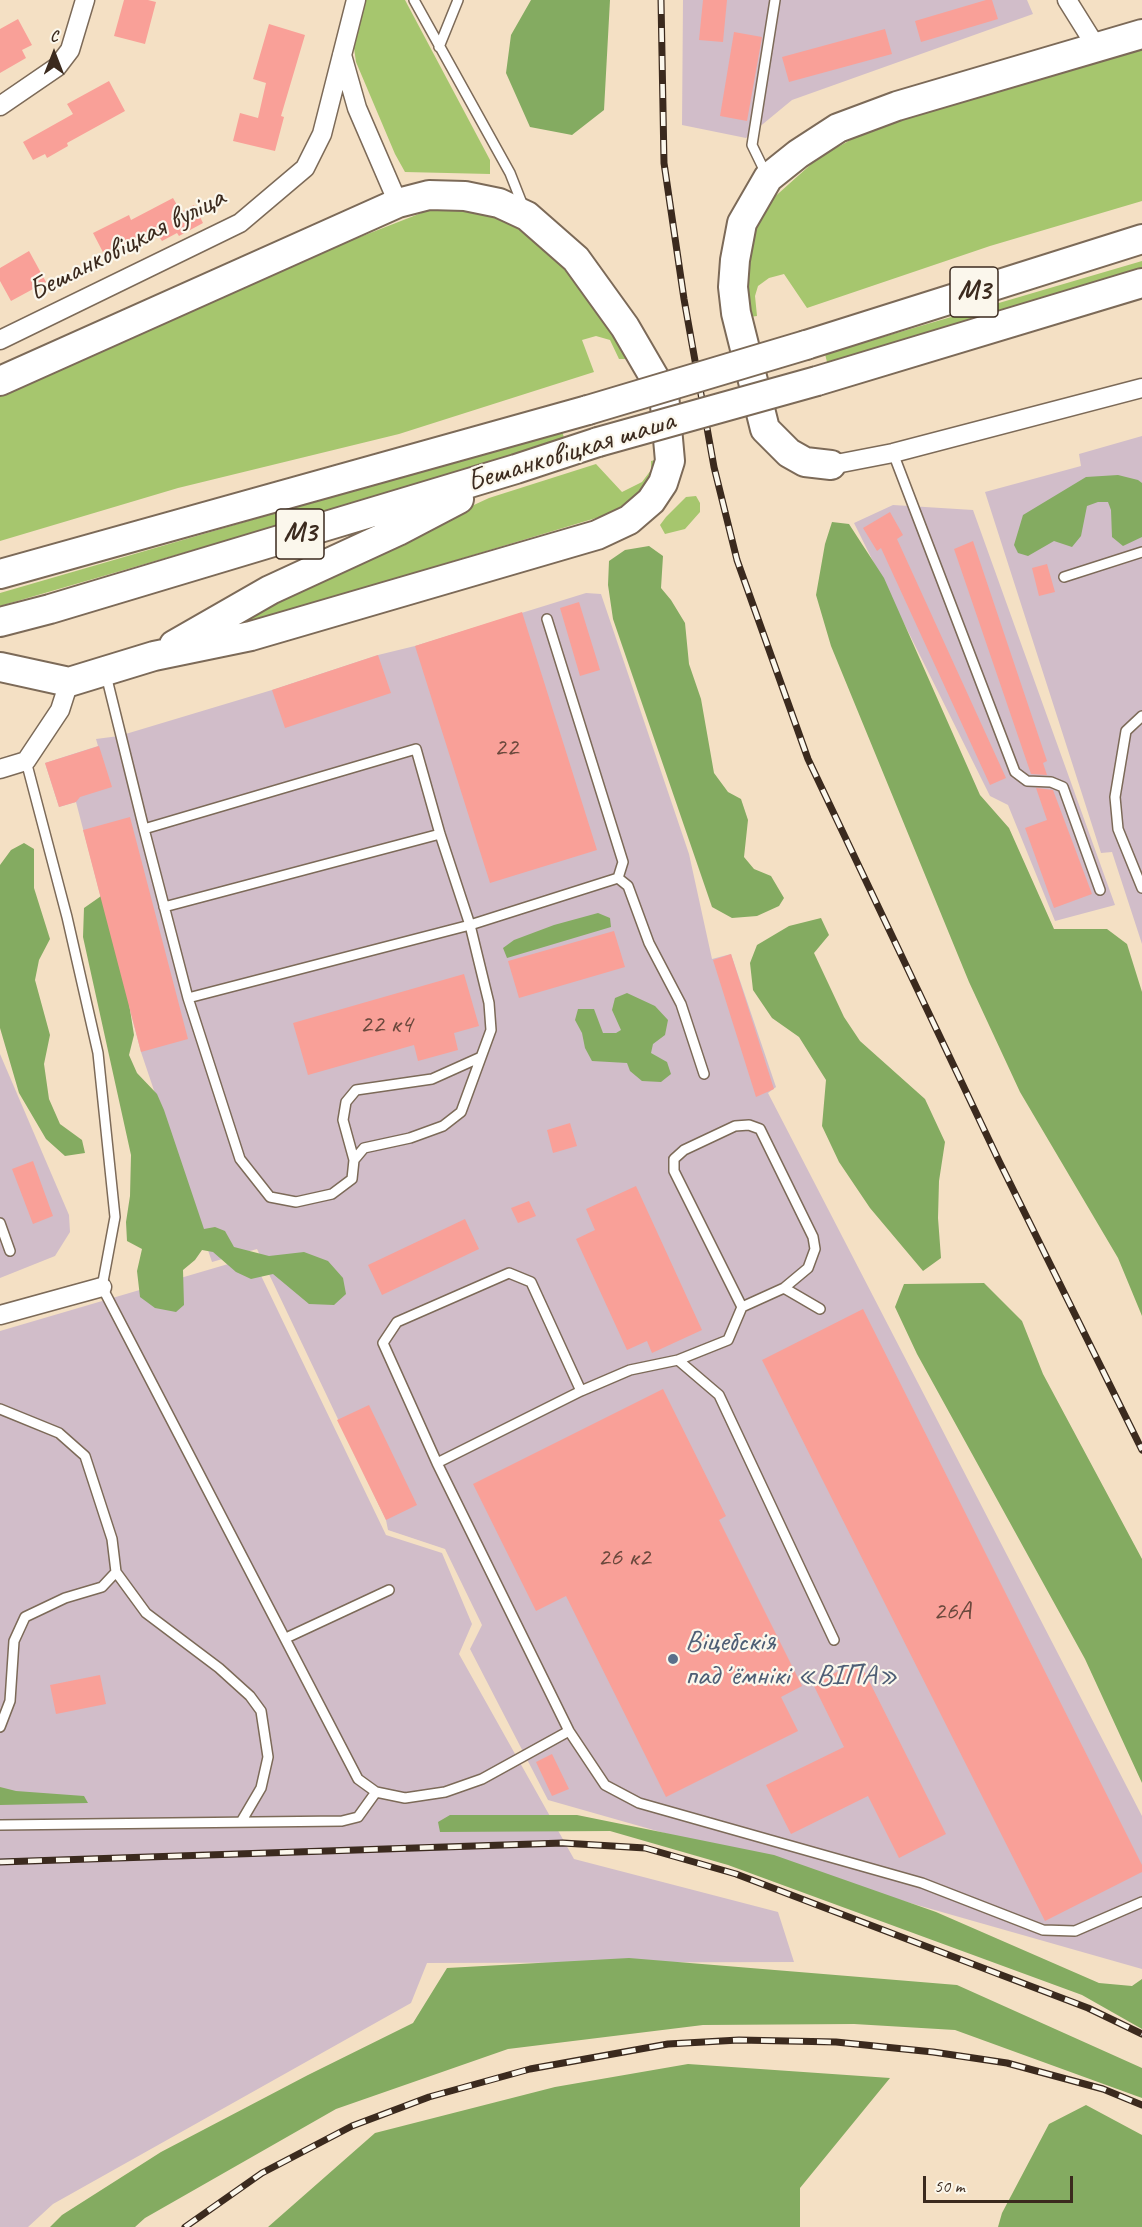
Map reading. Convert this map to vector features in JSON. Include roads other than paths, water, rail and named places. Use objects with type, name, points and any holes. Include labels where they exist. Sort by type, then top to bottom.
[{"type":"main road","points":[[831,465],[806,462],[789,453],[765,429],[736,314],[733,287],[742,223],[768,178],[798,154],[838,128],[897,106],[1142,34]]},
{"type":"main road","points":[[0,381],[398,203],[429,195],[465,196],[499,203],[527,216],[576,259],[625,327],[664,394],[670,461],[663,483],[651,501],[629,520],[597,535],[251,636],[154,656],[105,673],[69,682],[0,667]]},
{"type":"main road","name":"Бешанковіцкая шаша","points":[[0,574],[588,410],[806,345],[1142,239]]},
{"type":"main road","name":"Бешанковіцкая шаша","points":[[0,622],[62,606],[516,469],[598,442],[817,381],[1142,283]]},
{"type":"main road","points":[[154,656],[238,606],[398,531],[516,469]]},
{"type":"main road","points":[[0,560],[62,556]]},
{"type":"main road","points":[[238,606],[235,622],[238,630],[251,636]]},
{"type":"street","points":[[0,106],[57,67],[70,50],[85,0]]},
{"type":"street","name":"Бешанковіцкая вуліца","points":[[0,340],[240,223],[305,168],[322,134],[356,0]]},
{"type":"street","points":[[1067,0],[1097,48]]},
{"type":"street","points":[[342,53],[357,108],[398,203]]},
{"type":"street","points":[[831,465],[893,453],[1142,388]]},
{"type":"street","points":[[0,769],[26,761],[60,710],[69,682]]},
{"type":"street","points":[[0,1315],[102,1287]]},
{"type":"lane","points":[[414,0],[510,173],[527,216]]},
{"type":"lane","points":[[439,47],[459,0]]},
{"type":"lane","points":[[768,178],[752,145],[776,0]]},
{"type":"lane","points":[[893,453],[1015,772],[1027,781],[1051,782],[1063,787],[1100,890]]},
{"type":"lane","points":[[1064,577],[1142,552]]},
{"type":"lane","points":[[547,619],[623,862],[618,878]]},
{"type":"lane","points":[[105,673],[188,998],[240,1159],[270,1197],[296,1202],[332,1194],[352,1179],[354,1160],[344,1120],[346,1102],[356,1090],[432,1079],[482,1057]]},
{"type":"lane","points":[[1142,716],[1126,731],[1114,797],[1118,829],[1142,888]]},
{"type":"lane","points":[[144,829],[416,748],[440,834],[470,925],[489,1003],[491,1030],[461,1113],[443,1126],[410,1138],[364,1148],[354,1160]]},
{"type":"lane","points":[[26,761],[68,917],[98,1053],[115,1217],[102,1287],[358,1779],[376,1792],[405,1798],[445,1792],[482,1779],[568,1731]]},
{"type":"lane","points":[[164,907],[440,834]]},
{"type":"lane","points":[[188,998],[470,925],[618,878]]},
{"type":"lane","points":[[618,878],[628,886],[649,943],[681,1004],[704,1074]]},
{"type":"lane","points":[[436,1463],[581,1391],[630,1370],[678,1360],[728,1340],[742,1307],[784,1288],[808,1268],[815,1249],[813,1237],[760,1129],[749,1125],[735,1126],[684,1150],[674,1159],[674,1171],[742,1307]]},
{"type":"lane","points":[[0,1223],[10,1251]]},
{"type":"lane","points":[[581,1391],[531,1282],[509,1273],[397,1322],[383,1343],[436,1463],[568,1731],[605,1785],[639,1803],[922,1883],[1042,1930],[1075,1931],[1142,1902]]},
{"type":"lane","points":[[784,1288],[820,1309]]},
{"type":"lane","points":[[678,1360],[719,1395],[834,1640]]},
{"type":"lane","points":[[0,1409],[59,1433],[85,1456],[112,1539],[116,1572],[146,1613],[219,1668],[250,1696],[261,1711],[268,1757],[261,1788],[241,1822]]},
{"type":"lane","points":[[0,1727],[10,1701],[14,1641],[25,1617],[65,1598],[102,1587],[116,1572]]},
{"type":"lane","points":[[286,1638],[389,1590]]},
{"type":"lane","points":[[0,1825],[342,1821],[358,1817],[376,1792]]},
{"type":"railway","points":[[661,0],[664,163],[684,299],[714,467],[737,560],[808,759],[999,1161],[1142,1450]]},
{"type":"railway","points":[[0,1862],[563,1843],[645,1848],[736,1874],[1088,2008],[1142,2034]]},
{"type":"railway","points":[[185,2227],[262,2173],[352,2126],[429,2097],[530,2069],[668,2044],[739,2040],[836,2042],[933,2052],[1007,2063],[1103,2089],[1142,2105]]},
{"type":"place","name":"Віцебскія падʼёмнікі «ВІПА»","points":[[673,1659]]}]
